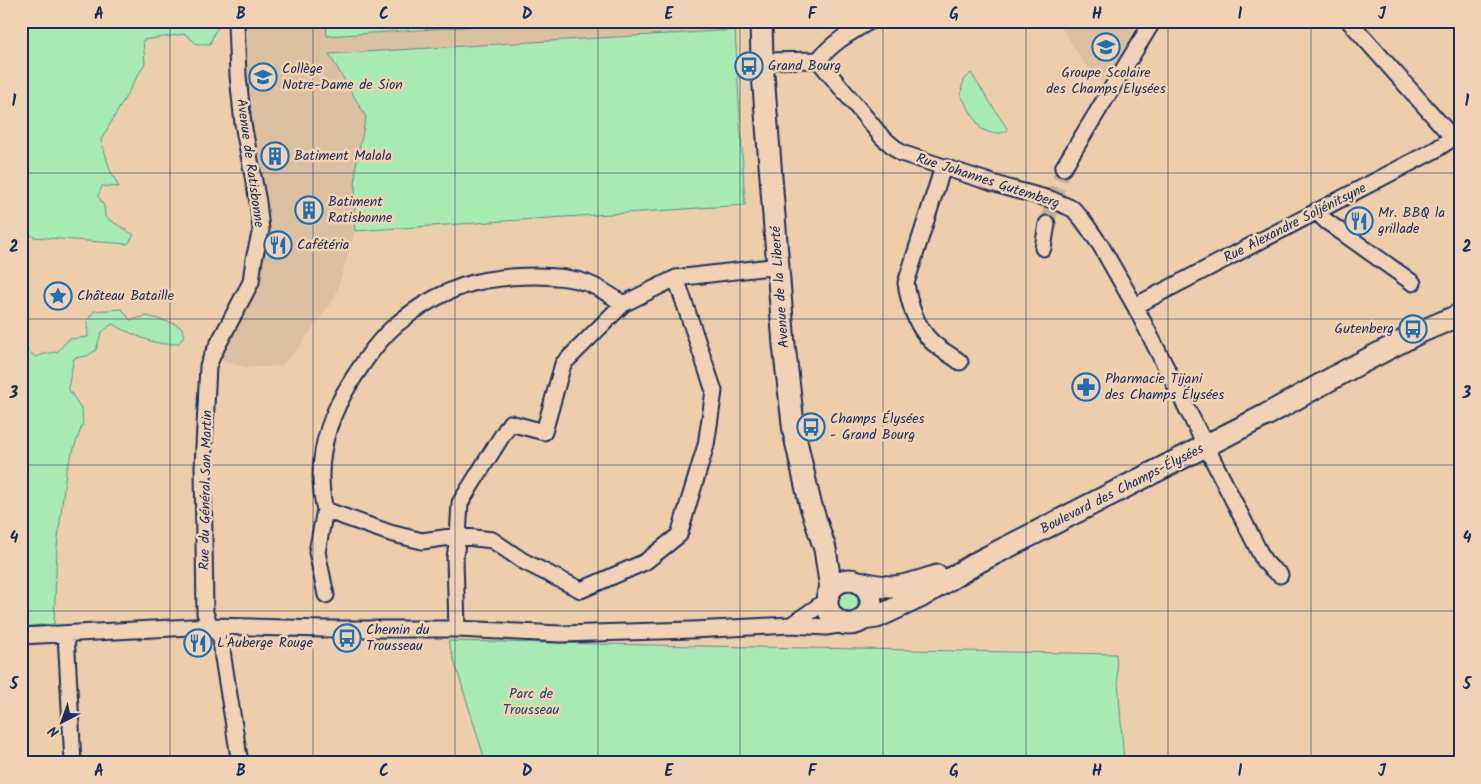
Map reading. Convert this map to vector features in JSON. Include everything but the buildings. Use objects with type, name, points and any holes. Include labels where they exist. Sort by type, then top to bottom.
[{"type":"street","name":"Avenue de Ratisbonne","points":[[213,354],[251,282],[254,259],[262,230],[243,124],[238,76],[236,21]]},
{"type":"street","name":"Avenue de la Liberté","points":[[761,21],[762,61],[784,345],[794,432],[810,503],[825,549],[829,594]]},
{"type":"street","points":[[762,61],[818,60],[841,38],[870,21]]},
{"type":"street","points":[[1063,168],[1153,21]]},
{"type":"street","name":"Rue Alexandre Soljénitsyne","points":[[1135,306],[1435,150],[1456,134],[1349,21]]},
{"type":"street","name":"Rue Johannes Gutemberg","points":[[818,60],[882,137],[900,153],[1008,188],[1050,199],[1073,209],[1082,219],[1101,246],[1135,306],[1264,561],[1272,570],[1280,575]]},
{"type":"street","points":[[942,167],[906,283],[909,300],[919,324],[931,341],[960,362]]},
{"type":"street","points":[[1316,211],[1326,222],[1413,283]]},
{"type":"street","points":[[1042,248],[1046,224]]},
{"type":"street","points":[[457,629],[455,558],[460,503],[510,423],[544,432],[564,364],[623,304],[676,278],[779,266]]},
{"type":"street","points":[[326,595],[317,552],[325,510],[322,500],[321,469],[324,444],[330,422],[340,398],[378,343],[397,324],[414,311],[463,286],[492,279],[532,276],[566,278],[588,283],[623,304]]},
{"type":"street","points":[[325,510],[390,533],[422,541],[458,536],[492,540],[523,561],[581,590],[645,562],[679,535],[706,445],[714,391],[676,278]]},
{"type":"street","name":"Boulevard des Champs-Élysées","points":[[854,621],[877,617],[920,597],[978,562],[1266,415],[1388,348],[1460,315]]},
{"type":"street","name":"Boulevard des Champs-Élysées","points":[[1266,415],[1460,330]]},
{"type":"street","name":"Rue du Général San Martin","points":[[213,354],[208,366],[203,467],[205,612],[210,626],[221,637],[240,763]]},
{"type":"street","name":"Avenue de la Liberté","points":[[825,549],[856,581]]},
{"type":"street","name":"Boulevard des Champs-Élysées","points":[[856,581],[881,588],[897,588],[978,562]]},
{"type":"street","points":[[21,636],[210,626],[324,629],[457,629],[561,634],[790,625],[826,627],[854,621],[868,613],[871,599],[864,587],[856,581],[841,582],[813,610],[790,625]]},
{"type":"street","points":[[829,594],[828,610],[831,615],[835,619],[854,621]]},
{"type":"street","points":[[66,634],[73,763]]},
{"type":"shaded area","points":[[243,21],[735,21],[745,205],[355,231],[335,297],[300,346],[281,366],[247,368],[218,359],[259,257],[269,225],[266,200],[250,128]]},
{"type":"shaded area","name":"Groupe Scolaire des Champs Elysées","points":[[1057,21],[1153,21],[1112,89],[1091,74]]},
{"type":"green space","points":[[21,21],[223,21],[214,33],[210,44],[197,44],[185,34],[143,40],[145,63],[101,140],[110,170],[119,187],[102,186],[98,196],[104,206],[105,217],[134,235],[128,244],[34,237],[29,233],[21,323]]},
{"type":"green space","points":[[326,21],[553,21],[327,36]]},
{"type":"green space","points":[[735,30],[745,205],[355,231],[356,165],[366,117],[329,54]]},
{"type":"green space","points":[[971,73],[1008,130],[1002,133],[991,133],[981,129],[961,96],[965,79]]},
{"type":"green space","points":[[122,309],[130,320],[148,316],[175,324],[182,328],[184,336],[179,343],[162,344],[145,339],[112,324],[101,333],[96,350],[87,356],[74,358],[68,388],[82,410],[83,423],[66,471],[57,547],[54,624],[21,627],[21,335],[24,337],[28,351],[36,357],[57,352],[69,339],[88,337],[87,321],[94,311]]},
{"type":"green space","points":[[847,591],[855,594],[858,602],[855,610],[847,613],[839,610],[836,602],[839,594]]},
{"type":"green space","name":"Parc de Trousseau","points":[[448,641],[1116,654],[1124,763],[486,763]]},
{"type":"tunnel","points":[[1047,224],[1063,168]]},
{"type":"place","name":"Groupe Scolaire des Champs Elysées","points":[[1106,47]]},
{"type":"place","name":"Grand Bourg","points":[[749,66]]},
{"type":"place","name":"Collège Notre-Dame de Sion","points":[[263,77]]},
{"type":"place","name":"Batiment Malala","points":[[275,156]]},
{"type":"place","name":"Batiment Ratisbonne","points":[[309,210]]},
{"type":"place","name":"Mr. BBQ la grillade","points":[[1359,221]]},
{"type":"place","name":"Cafétéria","points":[[278,245]]},
{"type":"place","name":"Château Bataille","points":[[58,296]]},
{"type":"place","name":"Gutenberg","points":[[1413,329]]},
{"type":"place","name":"Pharmacie Tijani des Champs Élysées","points":[[1086,387]]},
{"type":"place","name":"Champs Élysées - Grand Bourg","points":[[811,427]]},
{"type":"place","name":"Chemin du Trousseau","points":[[347,638]]},
{"type":"place","name":"L'Auberge Rouge","points":[[198,643]]}]
